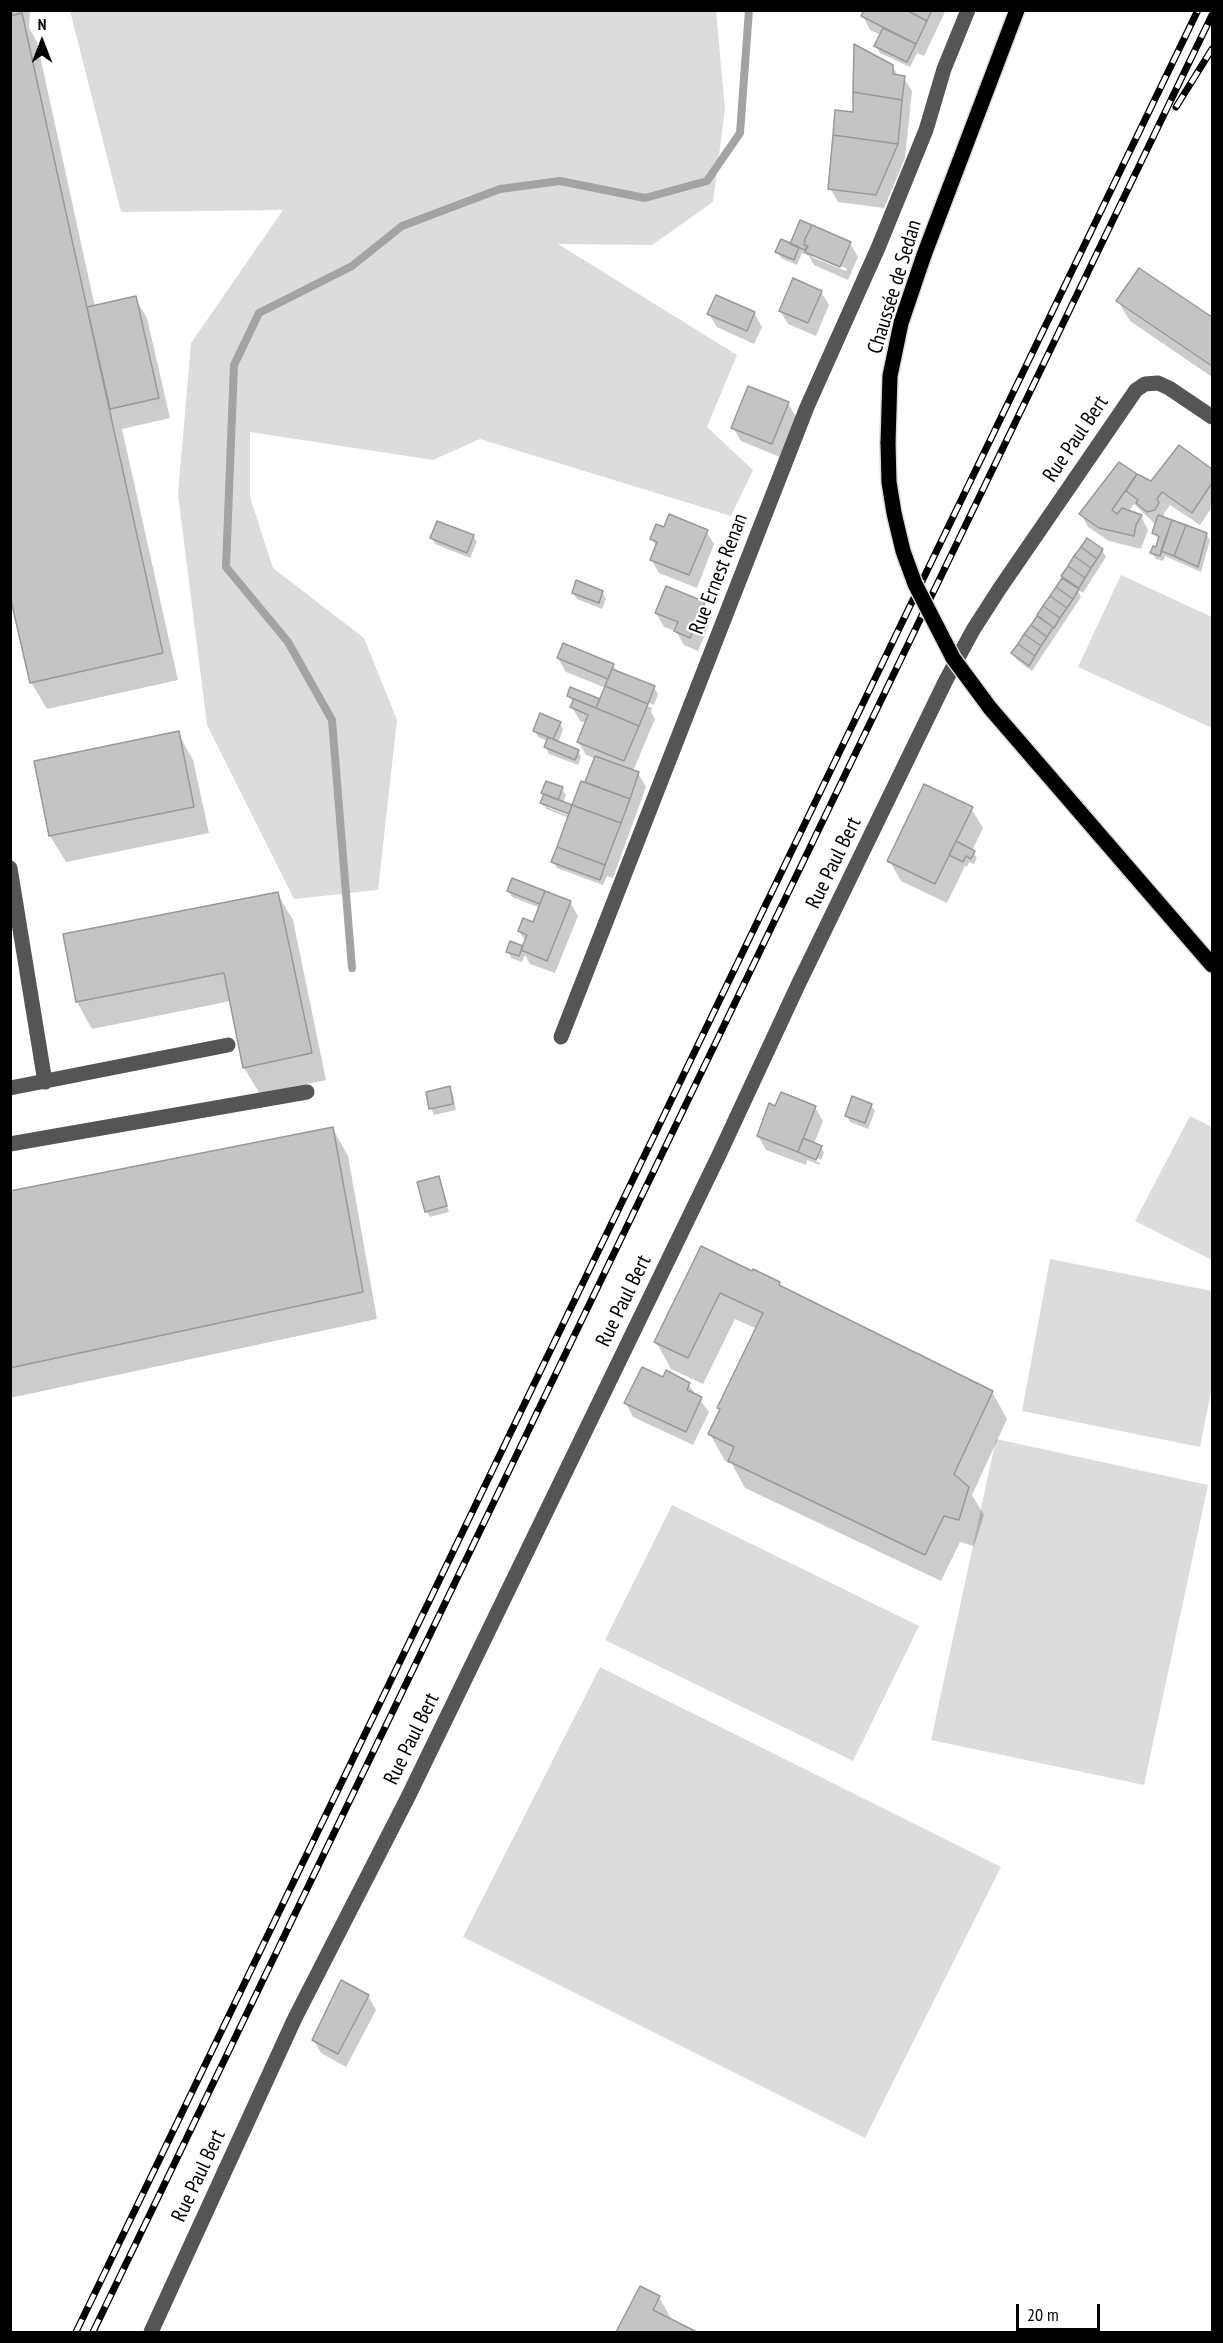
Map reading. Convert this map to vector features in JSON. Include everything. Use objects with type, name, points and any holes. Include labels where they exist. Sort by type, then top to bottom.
[{"type":"main road","name":"Chaussée de Sedan","points":[[1017,10],[924,255],[901,323],[890,375],[888,443],[894,513],[903,551],[915,584],[953,658],[990,708],[1212,965]]},
{"type":"street","name":"Rue Ernest Renan","points":[[561,1037],[807,407],[878,248],[926,130],[944,69],[968,10]]},
{"type":"street","name":"Rue Paul Bert","points":[[151,2332],[295,2018],[408,1797],[946,680],[1000,588],[1136,390],[1145,384],[1158,384],[1169,388],[1212,417]]},
{"type":"street","points":[[10,868],[45,1082]]},
{"type":"street","points":[[10,1088],[228,1045]]},
{"type":"street","points":[[10,1144],[307,1092]]},
{"type":"shaded area","points":[[70,11],[716,11],[725,109],[713,202],[652,245],[558,244],[737,355],[707,427],[753,470],[731,516],[480,439],[433,460],[250,432],[250,497],[273,568],[364,638],[397,720],[378,890],[294,899],[207,725],[178,494],[191,343],[283,210],[121,212]]},
{"type":"shaded area","points":[[1121,575],[1212,617],[1212,728],[1078,667]]},
{"type":"shaded area","points":[[1190,1116],[1212,1127],[1212,1260],[1135,1221]]},
{"type":"shaded area","points":[[1050,1259],[1212,1291],[1212,1387],[1200,1447],[1022,1411]]},
{"type":"shaded area","points":[[996,1439],[1208,1485],[1144,1785],[931,1740]]},
{"type":"shaded area","points":[[672,1505],[919,1626],[853,1761],[605,1640]]},
{"type":"shaded area","points":[[600,1667],[1001,1867],[865,2138],[463,1937]]},
{"type":"building","points":[[10,10],[22,10],[22,13],[10,16]]},
{"type":"building","points":[[864,10],[906,10],[927,21],[916,44],[861,16]]},
{"type":"building","points":[[906,10],[932,10],[927,21]]},
{"type":"building","points":[[22,13],[163,653],[30,683],[10,596],[10,16]]},
{"type":"building","points":[[883,28],[916,44],[907,62],[874,46]]},
{"type":"building","points":[[854,44],[893,65],[893,74],[905,76],[902,100],[853,92]]},
{"type":"building","points":[[853,92],[902,100],[898,144],[833,135],[835,110],[853,112]]},
{"type":"building","points":[[833,135],[898,144],[876,195],[828,189]]},
{"type":"building","points":[[800,220],[812,225],[805,239],[804,245],[808,246],[805,250],[790,244]]},
{"type":"building","points":[[812,225],[851,242],[840,267],[805,252],[808,246],[804,245],[805,239]]},
{"type":"building","points":[[781,239],[799,247],[794,260],[775,252]]},
{"type":"building","points":[[1139,268],[1212,317],[1212,366],[1116,301]]},
{"type":"building","points":[[793,278],[822,291],[808,323],[779,311]]},
{"type":"building","points":[[716,295],[755,312],[747,331],[707,314]]},
{"type":"building","points":[[136,296],[159,398],[110,409],[87,307]]},
{"type":"building","points":[[748,386],[789,402],[772,444],[731,428]]},
{"type":"building","points":[[1179,445],[1212,469],[1212,483],[1192,513],[1162,492],[1157,499],[1159,503],[1155,510],[1147,512],[1136,503],[1138,500],[1126,491],[1137,474],[1151,481]]},
{"type":"building","points":[[1119,462],[1137,474],[1112,510],[1117,514],[1122,508],[1142,515],[1136,525],[1134,536],[1099,528],[1079,514]]},
{"type":"building","points":[[669,514],[708,530],[689,575],[650,560],[657,542],[650,539],[656,524],[664,527]]},
{"type":"building","points":[[1158,515],[1172,520],[1160,556],[1150,553],[1153,546],[1156,547],[1159,536],[1152,533]]},
{"type":"building","points":[[1172,520],[1186,525],[1174,556],[1161,551]]},
{"type":"building","points":[[437,521],[474,535],[467,553],[430,538]]},
{"type":"building","points":[[1186,525],[1207,533],[1198,567],[1174,556]]},
{"type":"building","points":[[1087,538],[1103,549],[1097,559],[1081,547]]},
{"type":"building","points":[[1081,547],[1097,559],[1091,568],[1074,556]]},
{"type":"building","points":[[1074,556],[1091,568],[1085,578],[1068,566]]},
{"type":"building","points":[[1068,566],[1085,578],[1079,588],[1061,576]]},
{"type":"building","points":[[1062,578],[1079,589],[1073,599],[1056,587]]},
{"type":"building","points":[[576,580],[603,591],[599,603],[572,593]]},
{"type":"building","points":[[666,586],[705,602],[690,638],[674,631],[678,622],[655,613]]},
{"type":"building","points":[[1056,587],[1073,599],[1067,608],[1050,596]]},
{"type":"building","points":[[1050,596],[1067,608],[1060,618],[1043,606]]},
{"type":"building","points":[[1043,606],[1060,618],[1054,628],[1037,615]]},
{"type":"building","points":[[1037,616],[1053,627],[1047,637],[1031,625]]},
{"type":"building","points":[[1031,625],[1047,637],[1041,646],[1024,634]]},
{"type":"building","points":[[1024,634],[1041,646],[1035,656],[1018,644]]},
{"type":"building","points":[[563,643],[614,664],[608,679],[557,658]]},
{"type":"building","points":[[1018,644],[1035,656],[1029,666],[1011,653]]},
{"type":"building","points":[[612,669],[655,686],[648,704],[605,686]]},
{"type":"building","points":[[605,686],[648,704],[639,726],[596,708]]},
{"type":"building","points":[[570,687],[600,699],[596,708],[567,696]]},
{"type":"building","points":[[574,699],[639,726],[624,761],[577,742],[588,715],[570,707]]},
{"type":"building","points":[[540,713],[561,722],[553,739],[533,731]]},
{"type":"building","points":[[179,731],[194,807],[49,836],[34,761]]},
{"type":"building","points":[[548,737],[579,750],[575,760],[544,747]]},
{"type":"building","points":[[595,756],[639,772],[630,799],[585,782]]},
{"type":"building","points":[[546,781],[563,787],[558,800],[541,793]]},
{"type":"building","points":[[581,781],[630,799],[621,823],[572,805]]},
{"type":"building","points":[[924,784],[973,807],[935,884],[887,861]]},
{"type":"building","points":[[544,794],[572,805],[569,814],[540,803]]},
{"type":"building","points":[[572,805],[621,823],[605,865],[557,847]]},
{"type":"building","points":[[956,841],[975,851],[971,859],[966,856],[963,862],[949,855]]},
{"type":"building","points":[[557,847],[605,865],[600,880],[551,862]]},
{"type":"building","points":[[512,878],[545,891],[540,904],[507,891]]},
{"type":"building","points":[[545,891],[571,901],[547,961],[521,950],[527,935],[518,931],[523,918],[533,922]]},
{"type":"building","points":[[278,892],[312,1053],[243,1068],[224,973],[76,1002],[63,934]]},
{"type":"building","points":[[510,941],[523,946],[519,956],[506,952]]},
{"type":"building","points":[[450,1086],[453,1104],[429,1109],[426,1092]]},
{"type":"building","points":[[781,1092],[816,1106],[798,1152],[757,1136],[769,1103],[775,1106]]},
{"type":"building","points":[[852,1096],[872,1104],[865,1123],[845,1116]]},
{"type":"building","points":[[333,1127],[363,1292],[10,1368],[10,1191]]},
{"type":"building","points":[[803,1138],[822,1146],[816,1160],[798,1152]]},
{"type":"building","points":[[439,1176],[447,1206],[425,1212],[417,1182]]},
{"type":"building","points":[[701,1246],[780,1282],[779,1285],[993,1391],[954,1474],[969,1487],[959,1520],[944,1516],[925,1555],[728,1461],[734,1447],[708,1434],[720,1409],[717,1408],[763,1313],[720,1293],[688,1358],[654,1342]]},
{"type":"building","points":[[642,1367],[663,1377],[666,1370],[690,1383],[687,1390],[702,1397],[686,1432],[624,1403]]},
{"type":"building","points":[[341,1980],[369,1995],[338,2054],[312,2040]]},
{"type":"building","points":[[640,2286],[660,2296],[653,2310],[697,2332],[616,2332]]},
{"type":"waterway","points":[[352,968],[332,720],[288,642],[226,567],[234,365],[259,313],[352,266],[402,226],[500,189],[560,181],[645,198],[707,181],[740,133],[749,10]]},
{"type":"railway","points":[[76,2332],[1198,10]]},
{"type":"railway","points":[[93,2332],[1212,15]]},
{"type":"railway","points":[[1176,107],[1212,49]]}]
